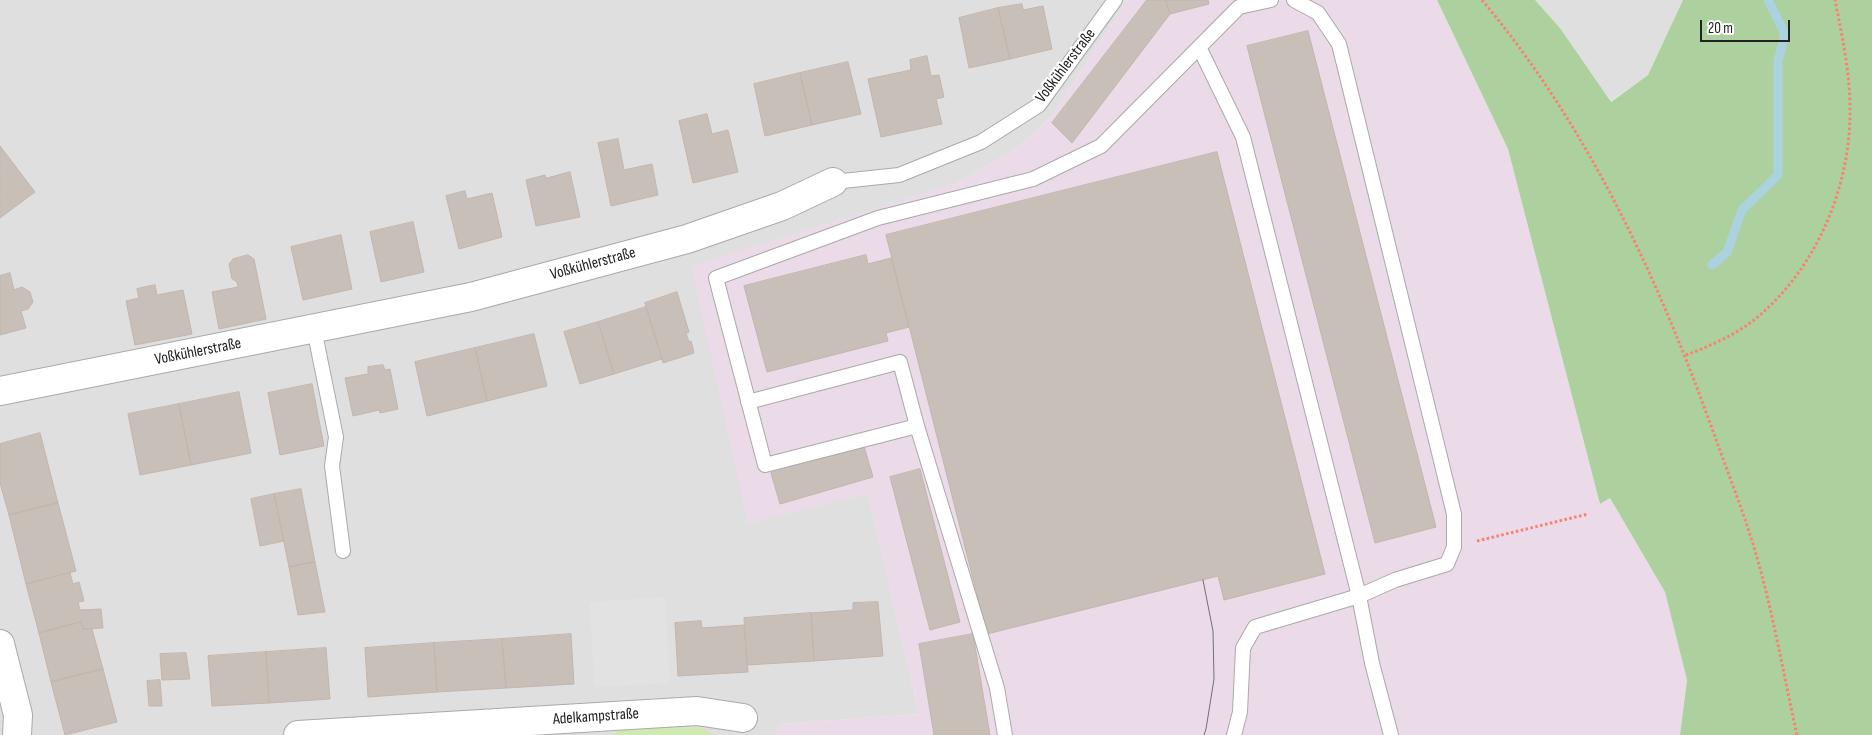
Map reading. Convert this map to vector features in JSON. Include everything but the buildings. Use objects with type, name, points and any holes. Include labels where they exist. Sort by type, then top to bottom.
[{"type":"street","name":"Voßkühlerstraße","points":[[0,391],[471,297],[687,238],[782,206],[832,182]]},
{"type":"street","points":[[0,644],[18,715],[18,735]]},
{"type":"street","name":"Adelkampstraße","points":[[298,735],[697,711],[744,718]]},
{"type":"lane","name":"Voßkühlerstraße","points":[[832,182],[899,175],[981,142],[1039,105],[1115,0]]},
{"type":"lane","points":[[917,426],[765,465],[716,278],[878,218],[1033,179],[1100,146],[1239,7],[1271,0]]},
{"type":"lane","points":[[1234,735],[1240,712],[1244,648],[1255,627],[1359,596],[1395,580],[1447,564],[1454,547],[1454,514],[1339,44],[1318,13],[1294,0]]},
{"type":"lane","points":[[1199,47],[1243,137],[1359,596],[1372,663],[1391,735]]},
{"type":"lane","points":[[314,329],[336,436],[332,466],[343,551]]},
{"type":"lane","points":[[748,402],[900,362],[917,426],[997,688],[1005,735]]},
{"type":"path","points":[[1482,0],[1531,63],[1586,148],[1632,234],[1686,356],[1758,560],[1797,735]]},
{"type":"path","points":[[1686,356],[1753,321],[1786,289],[1814,250],[1833,207],[1846,160],[1850,111],[1848,72],[1835,0]]},
{"type":"path","points":[[1454,547],[1588,514]]},
{"type":"shaded area","points":[[0,0],[1128,0],[1051,117],[1016,149],[957,183],[748,522],[868,493],[919,714],[780,724],[775,735],[0,735]]},
{"type":"shaded area","points":[[1128,0],[1437,0],[1508,149],[1600,504],[1610,498],[1665,592],[1687,680],[1680,735],[775,735],[780,724],[919,714],[868,494],[748,523],[691,266],[957,183],[1016,149],[1051,117]]},
{"type":"shaded area","points":[[1535,0],[1683,0],[1648,75],[1610,102],[1560,28]]},
{"type":"shaded area","points":[[665,597],[670,683],[595,687],[589,602]]},
{"type":"green space","points":[[1437,0],[1535,0],[1560,28],[1611,102],[1648,75],[1683,0],[1872,0],[1872,735],[1680,735],[1687,680],[1665,592],[1610,498],[1600,504],[1508,149]]},
{"type":"green space","points":[[631,726],[702,728],[713,735],[614,735],[618,730]]},
{"type":"waterway","points":[[1712,265],[1727,252],[1742,210],[1778,175],[1778,61],[1785,34],[1768,0]]},
{"type":"tram line","points":[[1203,580],[1213,631],[1214,679],[1204,735]]}]
